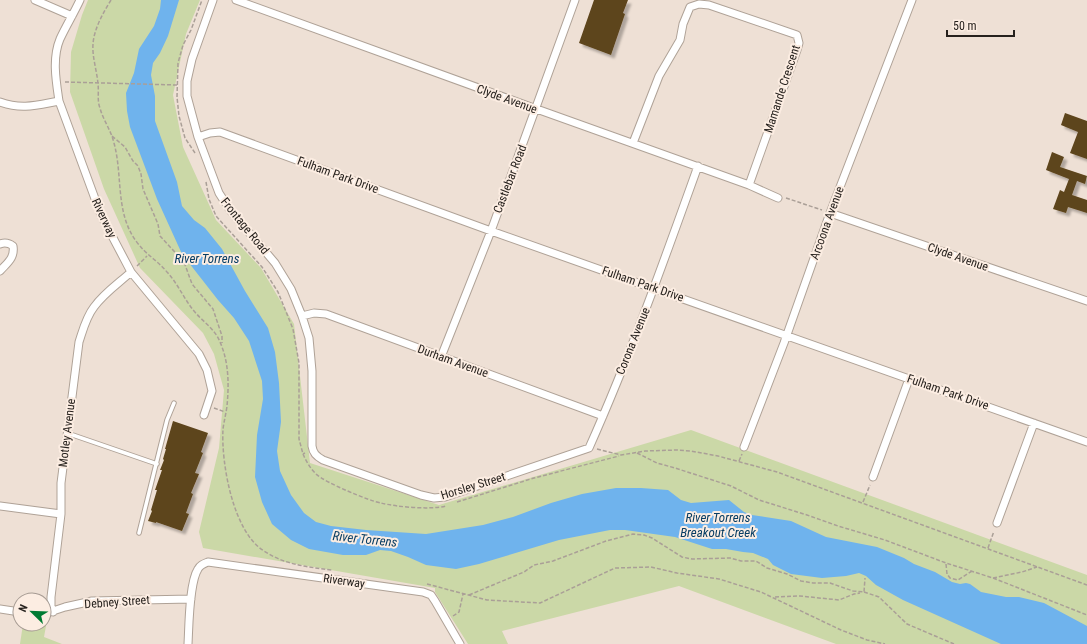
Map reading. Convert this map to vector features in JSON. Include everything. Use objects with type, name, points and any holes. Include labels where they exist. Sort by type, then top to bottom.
[{"type":"street","points":[[35,0],[72,16]]},
{"type":"street","name":"Riverway","points":[[80,0],[60,40],[56,56],[56,82],[59,100],[101,215],[131,272],[199,354],[210,380],[212,391],[204,415]]},
{"type":"street","name":"Frontage Road","points":[[213,0],[192,59],[187,85],[187,96],[198,137],[219,193],[230,210],[275,263],[291,289],[302,316],[309,338],[312,371],[313,453]]},
{"type":"street","name":"Clyde Avenue","points":[[236,0],[698,166],[776,197]]},
{"type":"street","name":"Castlebar Road","points":[[441,357],[491,231],[575,0]]},
{"type":"street","name":"Arcoona Avenue","points":[[744,447],[830,213],[912,0]]},
{"type":"street","name":"Mamande Crescent","points":[[633,143],[659,76],[680,40],[683,24],[690,7],[699,4],[709,5],[797,35],[799,43],[798,50],[749,185]]},
{"type":"street","points":[[0,102],[28,107],[59,100]]},
{"type":"street","name":"Fulham Park Drive","points":[[198,137],[210,133],[220,132],[491,231],[1087,442]]},
{"type":"street","name":"Corona Avenue","points":[[589,448],[654,288],[698,166]]},
{"type":"street","name":"Clyde Avenue","points":[[830,213],[1087,300]]},
{"type":"street","points":[[0,244],[3,242],[10,243],[13,246],[14,251],[12,258],[0,271]]},
{"type":"street","name":"Motley Avenue","points":[[53,612],[51,597],[60,514],[61,483],[79,342],[84,326],[94,307],[107,293],[131,272]]},
{"type":"street","name":"Durham Avenue","points":[[302,316],[314,313],[326,314],[603,416]]},
{"type":"street","points":[[872,477],[909,379]]},
{"type":"street","points":[[997,523],[1034,423]]},
{"type":"street","name":"Horsley Street","points":[[313,453],[323,460],[421,495],[434,498],[445,497],[589,448]]},
{"type":"street","points":[[0,506],[60,514]]},
{"type":"street","name":"Riverway","points":[[191,599],[197,570],[201,565],[208,562],[423,592],[431,594],[460,644]]},
{"type":"street","points":[[188,644],[191,599]]},
{"type":"street","name":"Debney Street","points":[[53,612],[65,607],[92,601],[191,599]]},
{"type":"street","points":[[0,609],[12,611]]},
{"type":"lane","points":[[140,533],[167,420],[174,403]]},
{"type":"lane","points":[[67,433],[157,464]]},
{"type":"path","points":[[111,0],[97,28],[93,45],[99,105],[112,136],[118,161],[120,199],[124,216],[132,235],[148,256],[167,272],[195,312],[215,332],[222,345]]},
{"type":"path","points":[[198,157],[185,138],[179,116],[177,85],[178,63],[183,45],[191,30],[202,0]]},
{"type":"path","points":[[56,82],[187,85]]},
{"type":"path","points":[[112,136],[125,147],[133,161],[138,166],[141,174],[142,189],[158,224],[160,236],[184,262],[192,284],[213,309],[222,336],[222,345],[228,375],[228,397],[223,441],[226,472],[236,509],[250,538],[263,551],[288,563],[338,571]]},
{"type":"path","points":[[206,182],[209,199],[216,216],[262,267],[278,292],[293,329],[299,362],[299,439],[303,454],[313,453]]},
{"type":"path","points":[[776,197],[787,198],[830,213]]},
{"type":"path","points":[[131,272],[148,256]]},
{"type":"path","points":[[208,406],[226,412]]},
{"type":"path","points":[[589,448],[621,455],[677,450],[718,456],[777,472],[863,502],[1087,585]]},
{"type":"path","points":[[637,453],[657,463],[731,486],[759,500],[885,540],[946,563],[993,578],[1087,615]]},
{"type":"path","points":[[863,502],[872,477]]},
{"type":"path","points":[[988,548],[997,523]]},
{"type":"path","points":[[469,595],[524,572],[534,565],[553,561],[606,541],[638,534],[652,538],[687,559],[712,560],[730,558],[741,561],[756,561],[767,568],[787,574],[802,581],[813,583],[830,583],[853,591],[864,592],[879,597],[907,624],[954,644]]},
{"type":"path","points":[[946,563],[947,574],[953,579],[958,580],[972,571]]},
{"type":"path","points":[[422,583],[487,600],[540,603],[615,568],[651,567],[677,573],[719,579],[773,598],[841,630],[867,640],[885,644]]},
{"type":"path","points":[[993,578],[1038,567]]},
{"type":"path","points":[[864,592],[865,578]]},
{"type":"path","points":[[773,598],[800,596],[839,600],[864,592]]},
{"type":"path","points":[[446,620],[459,612],[464,593]]},
{"type":"green space","points":[[88,0],[200,0],[186,34],[173,95],[183,147],[216,220],[261,268],[294,324],[310,463],[439,505],[691,430],[1087,575],[1087,644],[836,644],[679,586],[502,631],[508,644],[468,644],[435,592],[435,588],[203,548],[199,532],[219,448],[224,390],[214,354],[203,333],[140,268],[104,189],[70,92],[71,52]]},
{"type":"green space","points":[[22,632],[45,632],[44,637],[62,644],[20,644]]},
{"type":"water","points":[[161,0],[179,0],[168,36],[160,53],[153,63],[151,75],[155,96],[155,121],[177,182],[182,206],[194,220],[205,228],[222,249],[245,291],[268,328],[275,352],[279,383],[281,422],[277,451],[280,471],[291,495],[304,513],[316,522],[331,526],[366,530],[426,534],[483,525],[513,517],[551,503],[582,494],[616,488],[668,490],[681,500],[691,503],[729,500],[744,512],[752,515],[791,521],[826,537],[877,547],[935,572],[952,582],[970,584],[981,592],[1006,597],[1019,597],[1044,603],[1087,626],[1087,644],[1001,644],[903,600],[876,585],[866,576],[859,573],[846,576],[822,578],[791,574],[773,565],[768,559],[753,553],[726,549],[712,549],[675,537],[625,530],[610,530],[559,540],[479,564],[456,569],[426,565],[391,551],[380,550],[366,555],[343,555],[309,549],[291,540],[272,524],[262,502],[255,477],[257,435],[263,399],[262,381],[249,341],[234,318],[182,254],[157,199],[130,127],[126,93],[134,73],[139,49],[154,26],[160,9]]},
{"type":"building","points":[[594,0],[628,0],[623,13],[625,14],[611,55],[579,43]]},
{"type":"building","points":[[1065,113],[1087,121],[1087,159],[1070,153],[1078,132],[1061,125]]},
{"type":"building","points":[[1052,152],[1064,157],[1060,167],[1087,176],[1085,184],[1077,181],[1072,195],[1087,200],[1087,213],[1068,207],[1066,213],[1053,209],[1060,190],[1064,192],[1069,179],[1046,170]]},
{"type":"building","points":[[173,421],[208,433],[201,452],[203,453],[195,473],[199,474],[191,493],[193,494],[186,513],[189,514],[182,531],[156,522],[148,521],[152,511],[151,510],[157,490],[155,490],[162,470],[160,470],[164,460],[165,449]]},
{"type":"water label","name":"River Torrens","points":[[207,258]]},
{"type":"water label","name":"River Torrens Breakout Creek","points":[[718,524]]},
{"type":"water label","name":"River Torrens","points":[[365,539]]}]
